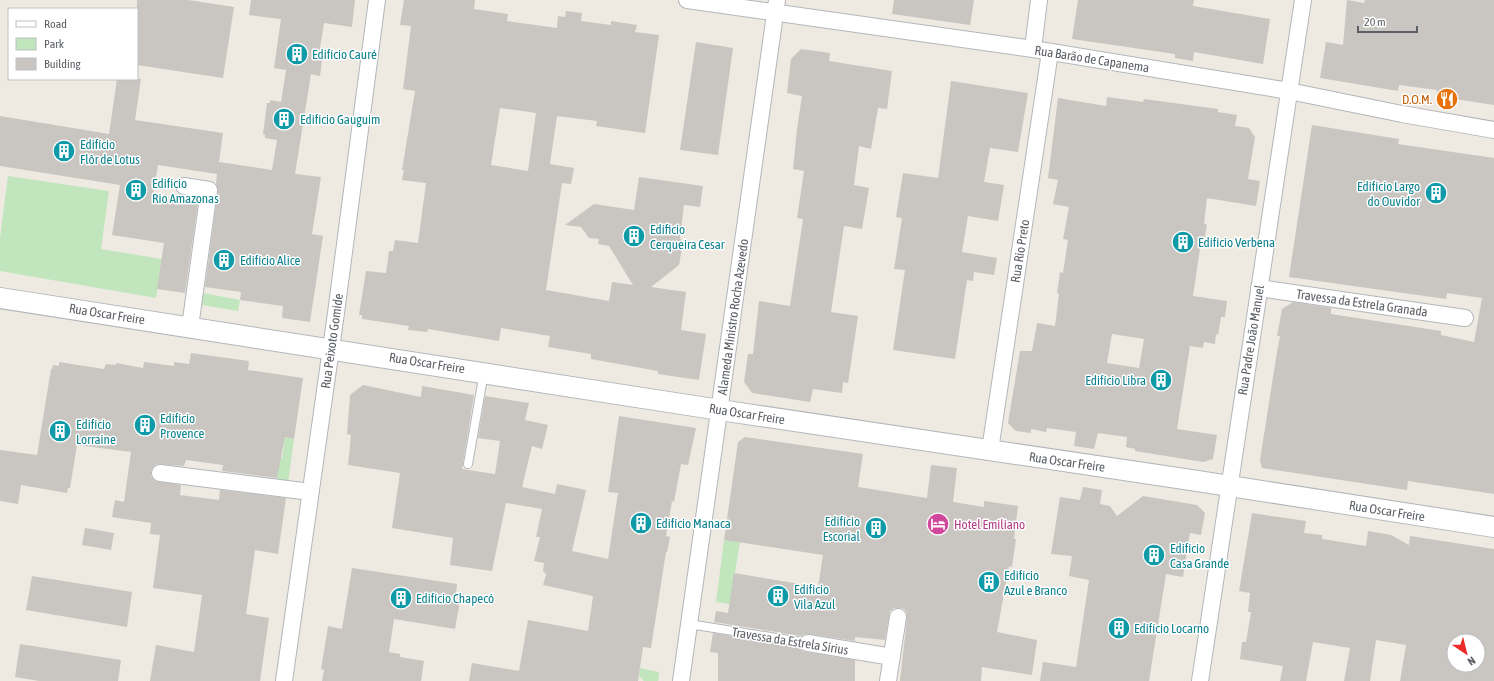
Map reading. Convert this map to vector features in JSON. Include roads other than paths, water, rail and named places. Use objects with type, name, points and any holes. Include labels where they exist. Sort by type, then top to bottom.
[{"type":"street","name":"Rua Peixoto Gomide","points":[[284,681],[331,348],[377,0]]},
{"type":"street","name":"Rua Barão de Capanema","points":[[687,0],[776,6],[1289,92],[1494,130]]},
{"type":"street","points":[[1033,49],[1039,0]]},
{"type":"street","name":"Rua Padre João Manuel","points":[[1200,681],[1303,0]]},
{"type":"street","name":"Alameda Ministro Rocha Azevedo","points":[[681,681],[776,6]]},
{"type":"street","name":"Rua Rio Preto","points":[[990,450],[1050,52]]},
{"type":"street","points":[[184,186],[209,190],[190,327]]},
{"type":"street","name":"Travessa da Estrela Granada","points":[[1259,288],[1465,318]]},
{"type":"street","name":"Rua Oscar Freire","points":[[0,298],[331,348],[720,410],[1494,527]]},
{"type":"street","points":[[160,473],[311,492]]},
{"type":"street","points":[[888,681],[898,617]]},
{"type":"street","name":"Travessa da Estrela Sírius","points":[[808,644],[892,657]]},
{"type":"lane","points":[[468,464],[484,372]]},
{"type":"lane","name":"Travessa da Estrela Sírius","points":[[689,624],[808,644]]},
{"type":"place","name":"Edifício Cauré","points":[[297,54]]},
{"type":"place","name":"D.O.M.","points":[[1447,99]]},
{"type":"place","name":"Edifício Gauguim","points":[[284,119]]},
{"type":"place","name":"Edifício Flôr de Lotus","points":[[64,151]]},
{"type":"place","name":"Edifício Rio Amazonas","points":[[136,190]]},
{"type":"place","name":"Edifício Largo do Ouvidor","points":[[1436,193]]},
{"type":"place","name":"Edificio Cerqueira Cesar","points":[[634,236]]},
{"type":"place","name":"Edifício Verbena","points":[[1183,242]]},
{"type":"place","name":"Edifício Alice","points":[[224,260]]},
{"type":"place","name":"Edifício Libra","points":[[1161,380]]},
{"type":"place","name":"Edifício Provence","points":[[145,425]]},
{"type":"place","name":"Edifício Lorraine","points":[[60,431]]},
{"type":"place","name":"Edifício Manaca","points":[[641,523]]},
{"type":"place","name":"Hotel Emiliano","points":[[938,524]]},
{"type":"place","name":"Edifício Escorial","points":[[876,528]]},
{"type":"place","name":"Edifício Casa Grande","points":[[1154,555]]},
{"type":"place","name":"Edifício Azul e Branco","points":[[989,582]]},
{"type":"place","name":"Edifício Vila Azul","points":[[778,596]]},
{"type":"place","name":"Edifício Chapecó","points":[[401,598]]},
{"type":"place","name":"Edifício Locarno","points":[[1119,628]]}]
